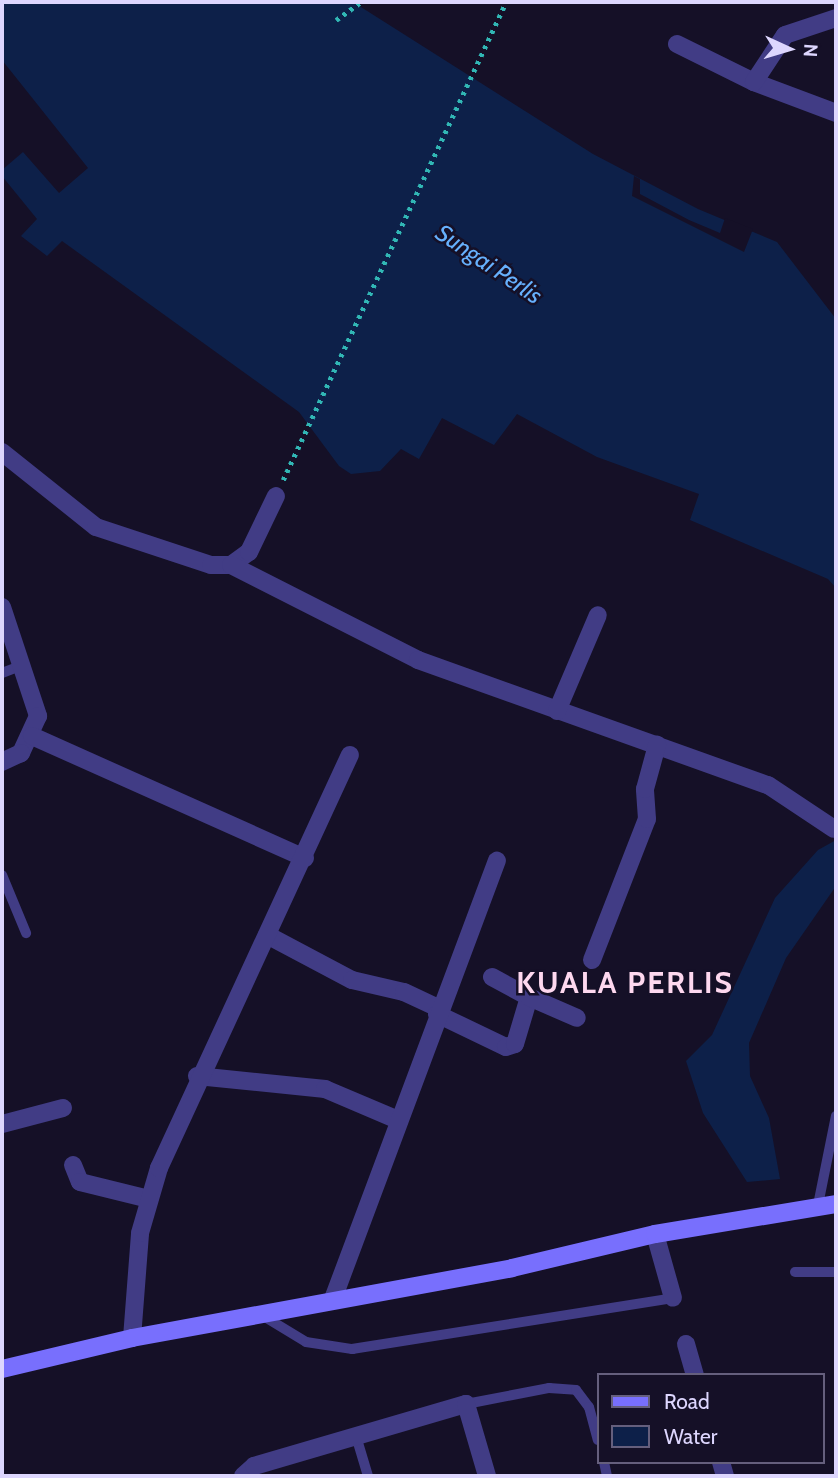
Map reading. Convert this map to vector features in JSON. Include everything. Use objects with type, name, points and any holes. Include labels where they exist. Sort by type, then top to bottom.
[{"type":"main road","points":[[2,1369],[132,1338],[512,1268],[655,1234],[827,1204]]},
{"type":"street","points":[[754,82],[785,35],[836,18]]},
{"type":"street","points":[[677,44],[754,82],[836,113]]},
{"type":"street","points":[[2,452],[96,527],[169,555],[231,565],[418,660],[768,785],[834,829]]},
{"type":"street","points":[[231,565],[249,552],[276,496]]},
{"type":"street","points":[[2,607],[37,702],[32,736],[21,753],[2,762]]},
{"type":"street","points":[[557,711],[598,615]]},
{"type":"street","points":[[32,736],[305,858]]},
{"type":"street","points":[[592,960],[647,819],[646,778],[657,745]]},
{"type":"street","points":[[132,1338],[135,1273],[149,1199],[197,1076],[305,858],[350,755]]},
{"type":"street","points":[[333,1299],[438,1011],[497,861]]},
{"type":"street","points":[[267,935],[352,980],[404,992],[512,1047],[529,997]]},
{"type":"street","points":[[492,977],[577,1018]]},
{"type":"street","points":[[197,1076],[325,1089],[398,1120]]},
{"type":"street","points":[[2,1124],[63,1108]]},
{"type":"street","points":[[73,1165],[80,1182],[149,1199]]},
{"type":"street","points":[[655,1234],[673,1298]]},
{"type":"street","points":[[686,1344],[694,1373]]},
{"type":"street","points":[[243,1476],[254,1466],[466,1404],[487,1476]]},
{"type":"lane","points":[[2,673],[24,665]]},
{"type":"lane","points":[[2,875],[26,933]]},
{"type":"lane","points":[[827,1204],[836,1116]]},
{"type":"lane","points":[[795,1272],[836,1272]]},
{"type":"lane","points":[[260,1313],[306,1342],[352,1349],[673,1298]]},
{"type":"lane","points":[[466,1404],[549,1388],[576,1391],[584,1397],[596,1434]]},
{"type":"lane","points":[[356,1436],[368,1476]]},
{"type":"path","points":[[336,20],[361,2]]},
{"type":"path","points":[[276,496],[506,2]]},
{"type":"water","name":"Sungai Perlis","points":[[2,2],[353,2],[593,154],[698,209],[777,242],[836,319],[836,588],[828,579],[690,520],[699,494],[597,457],[517,414],[494,445],[442,418],[419,459],[401,449],[380,471],[351,474],[339,466],[299,412],[62,241],[47,256],[21,236],[37,219],[2,176]]},
{"type":"water","points":[[836,840],[836,886],[786,958],[749,1043],[750,1076],[769,1118],[780,1179],[747,1182],[703,1113],[686,1061],[712,1035],[775,898],[818,850]]},
{"type":"pier","points":[[2,60],[88,168],[59,193],[23,152],[2,170]]},
{"type":"pier","points":[[634,176],[640,179],[640,194],[689,220],[720,233],[725,218],[753,229],[744,252],[632,196]]},
{"type":"district","name":"KUALA PERLIS","points":[[625,983]]}]
